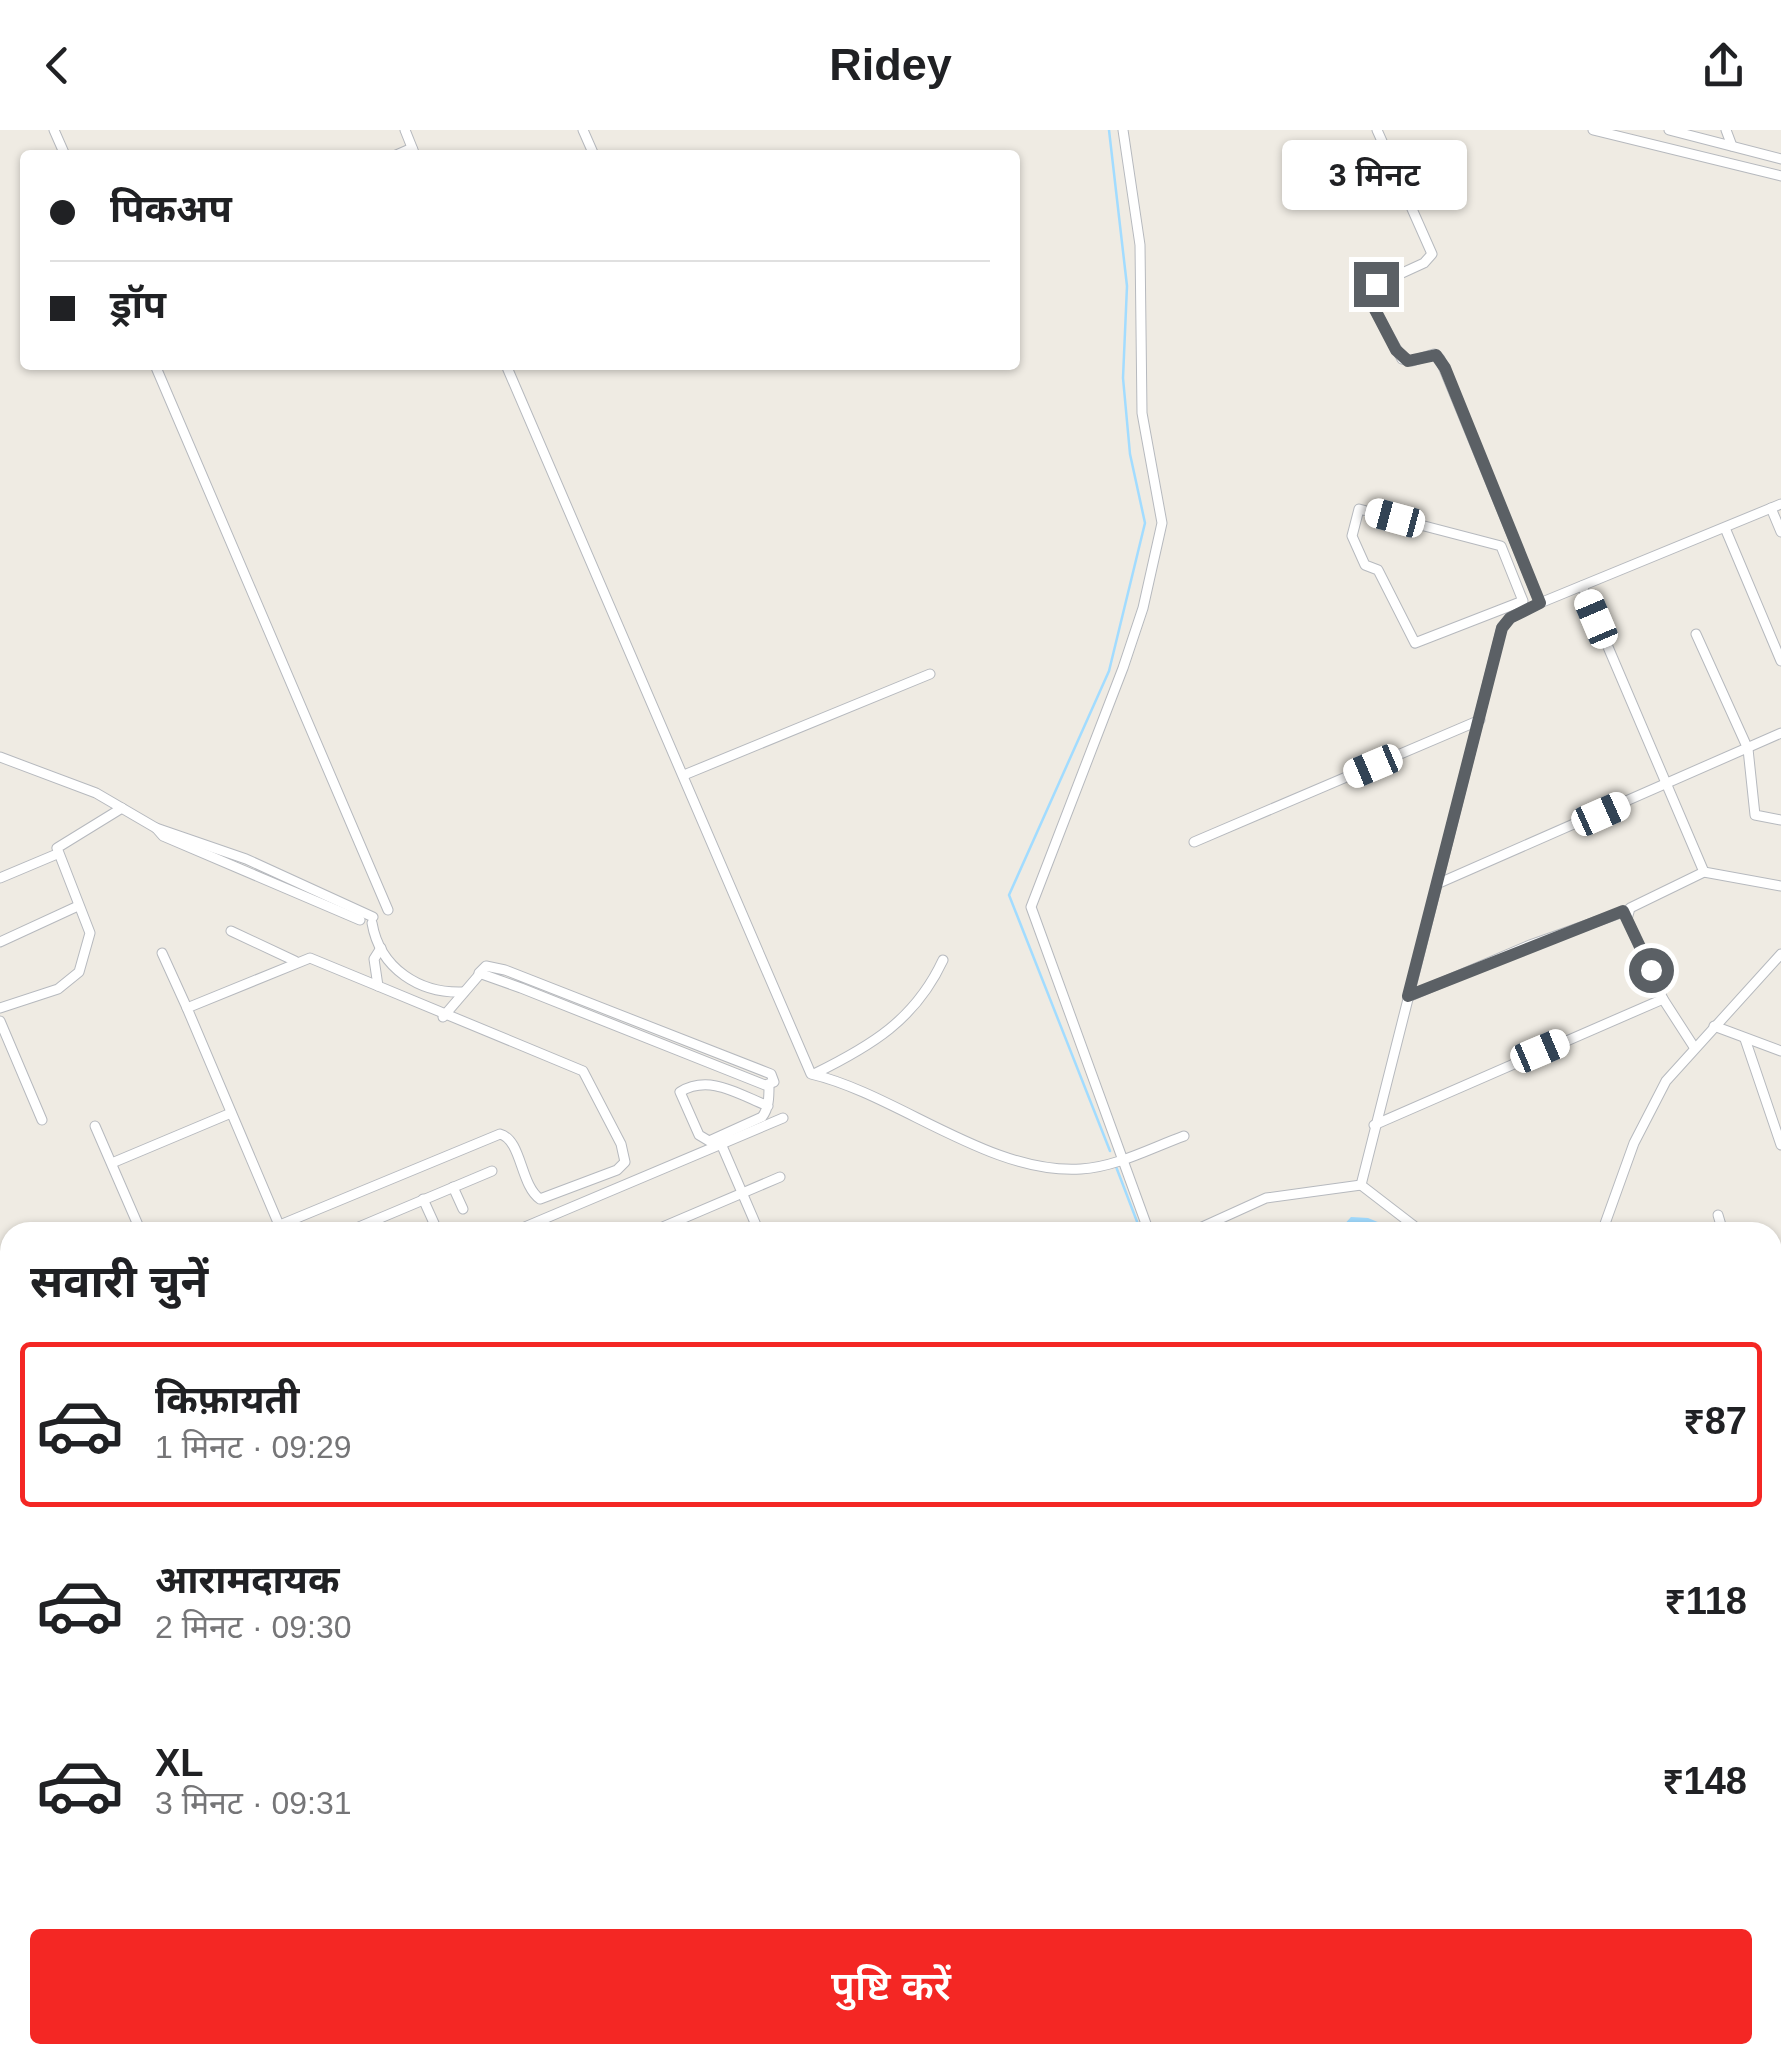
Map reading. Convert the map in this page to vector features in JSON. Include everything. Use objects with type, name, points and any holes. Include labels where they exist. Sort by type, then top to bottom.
[{"type":"street","points":[[1123,130],[1140,245],[1142,412],[1162,523],[1143,608],[1123,668],[1030,904],[1145,1222]]},
{"type":"street","points":[[1377,130],[1432,254],[1424,263],[1376,284],[1371,302],[1402,359],[1412,361],[1434,354],[1440,359],[1540,603]]},
{"type":"street","points":[[1593,130],[1781,176]]},
{"type":"street","points":[[1669,130],[1781,159]]},
{"type":"street","points":[[1726,130],[1732,146]]},
{"type":"street","points":[[156,370],[388,910]]},
{"type":"street","points":[[508,370],[814,1074],[1034,1163],[1077,1170],[1122,1159],[1184,1136]]},
{"type":"street","points":[[1361,1185],[1502,628],[1508,613],[1522,601],[1501,546],[1359,509],[1352,536],[1365,566],[1378,570],[1415,643],[1508,613],[1540,603],[1776,506],[1781,532]]},
{"type":"street","points":[[1725,528],[1781,661]]},
{"type":"street","points":[[1582,586],[1704,872]]},
{"type":"street","points":[[1696,634],[1748,749],[1755,815],[1781,820]]},
{"type":"street","points":[[684,776],[930,674]]},
{"type":"street","points":[[1194,842],[1480,720]]},
{"type":"street","points":[[1437,884],[1781,733]]},
{"type":"street","points":[[0,757],[46,772],[156,828],[373,920],[382,948],[414,984],[436,992],[464,992]]},
{"type":"street","points":[[0,878],[57,854],[66,839],[122,808]]},
{"type":"street","points":[[0,1008],[58,989],[76,977],[90,933],[57,854]]},
{"type":"street","points":[[1408,996],[1530,945],[1626,911],[1704,872],[1781,886]]},
{"type":"street","points":[[334,903],[360,920]]},
{"type":"street","points":[[0,942],[78,906]]},
{"type":"street","points":[[1626,911],[1663,999],[1694,1047]]},
{"type":"street","points":[[232,931],[295,960]]},
{"type":"street","points":[[378,986],[374,959],[382,948]]},
{"type":"street","points":[[162,953],[278,1222]]},
{"type":"street","points":[[188,1008],[295,960],[310,958],[443,1017],[583,1071],[621,1144],[623,1165],[540,1199],[529,1188],[510,1140],[502,1133],[297,1222]]},
{"type":"street","points":[[1606,1222],[1649,1111],[1694,1047],[1779,958]]},
{"type":"street","points":[[814,1074],[903,1022],[927,992],[943,960]]},
{"type":"street","points":[[443,1017],[486,966],[498,968],[542,990],[771,1074],[774,1082],[768,1106],[757,1120],[703,1141],[680,1092],[698,1083],[708,1083],[768,1106]]},
{"type":"street","points":[[1374,1125],[1663,999]]},
{"type":"street","points":[[0,1020],[42,1120]]},
{"type":"street","points":[[1714,1026],[1781,1052]]},
{"type":"street","points":[[1746,1039],[1781,1145]]},
{"type":"street","points":[[112,1162],[231,1113]]},
{"type":"street","points":[[537,1222],[783,1118]]},
{"type":"street","points":[[95,1126],[137,1222]]},
{"type":"street","points":[[722,1146],[755,1222]]},
{"type":"street","points":[[380,1222],[423,1199],[492,1172]]},
{"type":"street","points":[[675,1222],[780,1177]]},
{"type":"street","points":[[1213,1222],[1266,1198],[1361,1185],[1409,1222]]},
{"type":"street","points":[[453,1187],[463,1209]]},
{"type":"street","points":[[423,1199],[433,1222]]},
{"type":"street","points":[[1718,1215],[1720,1222]]},
{"type":"water","points":[[1351,1217],[1378,1222],[1346,1222]]},
{"type":"waterway","points":[[1109,130],[1127,286],[1123,378],[1130,454],[1145,523],[1109,671],[1009,895],[1110,1151]]},
{"type":"waterway","points":[[1115,1164],[1137,1222]]},
{"type":"route","points":[[1376,284],[1370,294],[1371,302],[1402,359],[1412,361],[1436,355],[1445,368],[1540,603],[1510,618],[1502,628],[1408,996],[1623,911],[1651,970]]}]
